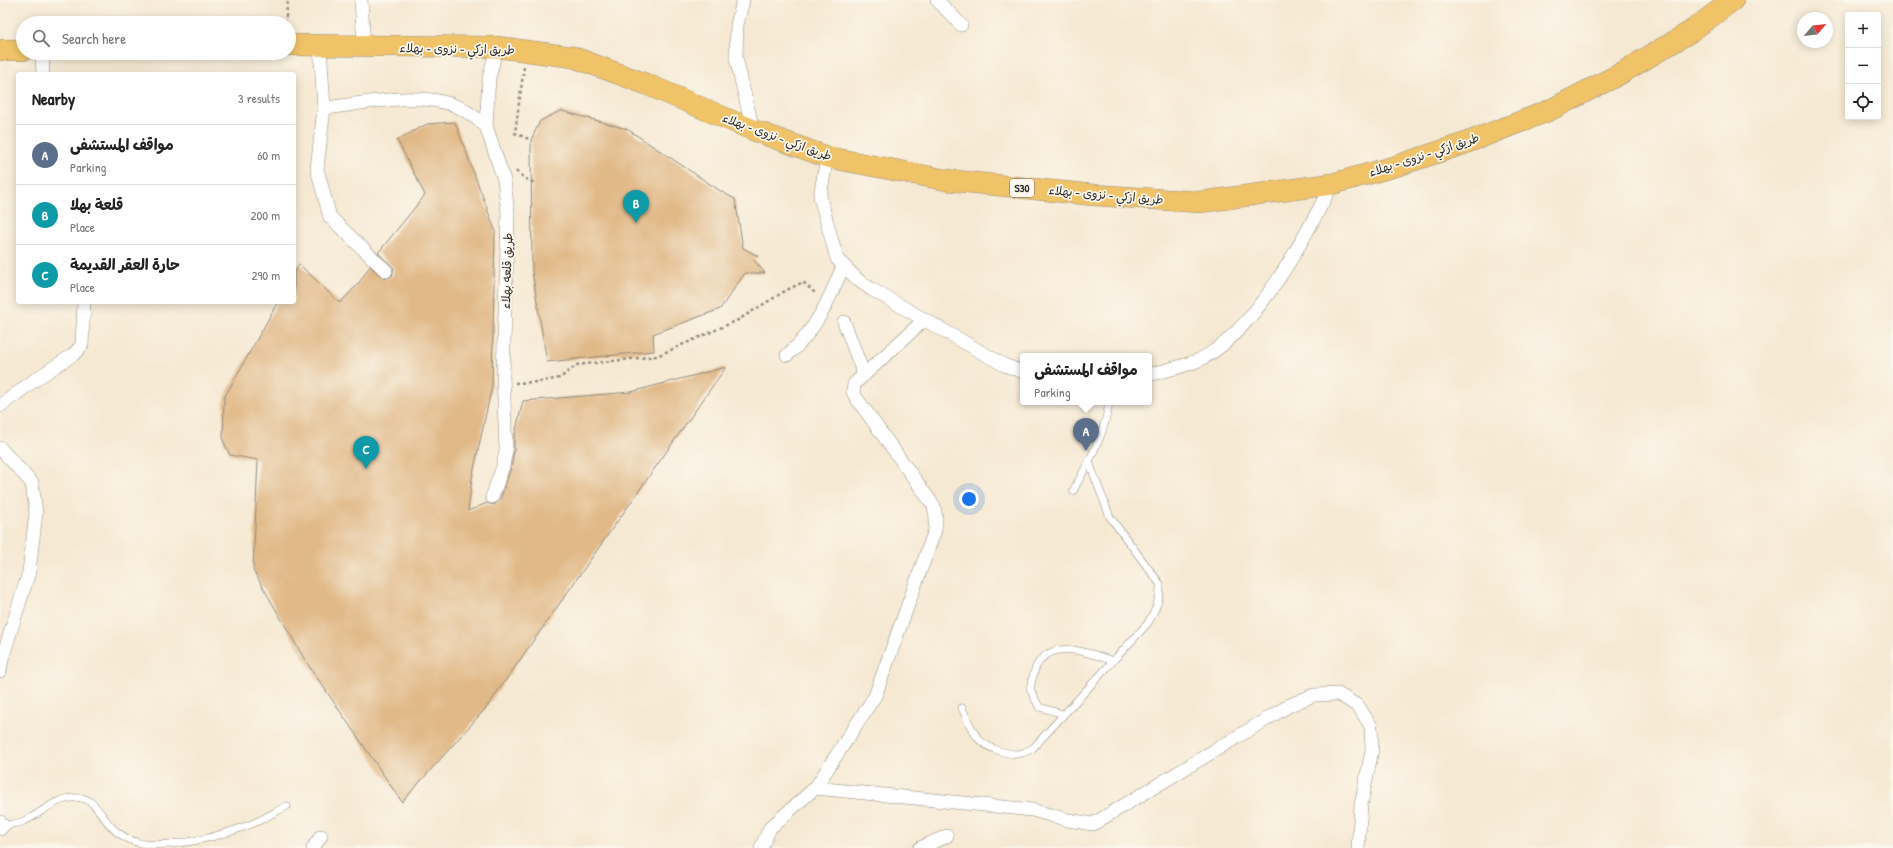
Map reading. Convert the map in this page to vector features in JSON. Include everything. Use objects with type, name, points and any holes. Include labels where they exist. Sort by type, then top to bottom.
[{"type":"main road","name":"طريق ازكي - نزوى - بهلاء","points":[[296,45],[364,47],[497,47],[573,57],[646,84],[753,130],[827,157],[946,180],[1094,195],[1192,201],[1332,184],[1396,166],[1463,144],[1548,111],[1618,75],[1690,32],[1733,0]]},
{"type":"main road","points":[[0,50],[16,50]]},
{"type":"street","points":[[361,0],[364,47]]},
{"type":"street","points":[[744,0],[737,25],[736,58],[753,130]]},
{"type":"street","points":[[937,0],[961,25]]},
{"type":"street","points":[[320,45],[324,108],[317,169],[330,217],[386,271]]},
{"type":"street","name":"طريق قلعه بهلاء","points":[[492,497],[503,466],[506,450],[503,383],[508,214],[504,180],[486,126],[489,78],[497,47]]},
{"type":"street","points":[[42,60],[43,72]]},
{"type":"street","points":[[324,108],[409,99],[426,99],[442,101],[458,107],[473,115],[486,126]]},
{"type":"street","points":[[827,157],[820,197],[837,259],[843,266],[858,280],[924,320],[1004,365],[1020,371]]},
{"type":"street","points":[[1152,374],[1199,360],[1231,338],[1268,294],[1314,218],[1332,184]]},
{"type":"street","points":[[786,355],[803,338],[827,304],[843,266]]},
{"type":"street","points":[[0,406],[36,379],[74,354],[82,345],[84,304]]},
{"type":"street","points":[[761,848],[770,828],[815,788],[875,696],[935,530],[936,518],[934,506],[857,400],[853,392],[854,384],[924,320]]},
{"type":"street","points":[[844,322],[864,375]]},
{"type":"street","points":[[0,448],[32,484],[36,513],[29,572],[2,659],[0,671]]},
{"type":"street","points":[[815,788],[1032,810],[1068,820],[1093,824],[1290,705],[1314,695],[1338,694],[1358,706],[1371,726],[1372,750],[1361,805],[1358,848]]},
{"type":"street","points":[[313,848],[321,836]]},
{"type":"street","points":[[920,848],[947,836]]},
{"type":"lane","points":[[1073,491],[1089,462],[1103,428],[1108,405]]},
{"type":"lane","points":[[962,708],[979,741],[990,749],[1014,755],[1025,753],[1033,748],[1148,624],[1156,609],[1160,594],[1160,584],[1110,517],[1089,462]]},
{"type":"lane","points":[[1063,714],[1039,707],[1030,689],[1036,666],[1046,654],[1057,650],[1078,650],[1114,661]]},
{"type":"lane","points":[[1,825],[23,822],[54,803],[68,797],[84,798],[92,802],[110,827],[124,837],[144,844],[177,842],[208,838],[250,824],[287,806]]},
{"type":"path","points":[[286,16],[288,0]]},
{"type":"path","points":[[526,51],[515,134],[531,140]]},
{"type":"path","points":[[503,383],[538,382],[560,378],[577,365],[657,356],[738,320],[785,291],[803,282],[827,304]]},
{"type":"building","points":[[562,111],[627,129],[735,199],[743,248],[758,256],[754,260],[765,273],[745,273],[720,309],[653,334],[654,351],[547,362],[532,271],[531,140],[540,121]]},
{"type":"building","points":[[455,122],[495,230],[492,386],[472,478],[468,511],[487,503],[494,505],[500,500],[511,468],[514,451],[514,438],[523,401],[631,392],[726,367],[486,708],[402,802],[305,660],[253,570],[258,460],[230,455],[223,440],[224,398],[277,304],[296,304],[296,270],[299,264],[340,303],[358,284],[370,266],[384,279],[392,276],[394,268],[378,253],[425,195],[397,140],[427,124]]},
{"type":"place","name":"قلعة بهلا","points":[[636,223]]},
{"type":"place","name":"مواقف المستشفى","points":[[1086,451]]},
{"type":"place","name":"حارة العقر القديمة","points":[[366,469]]}]
